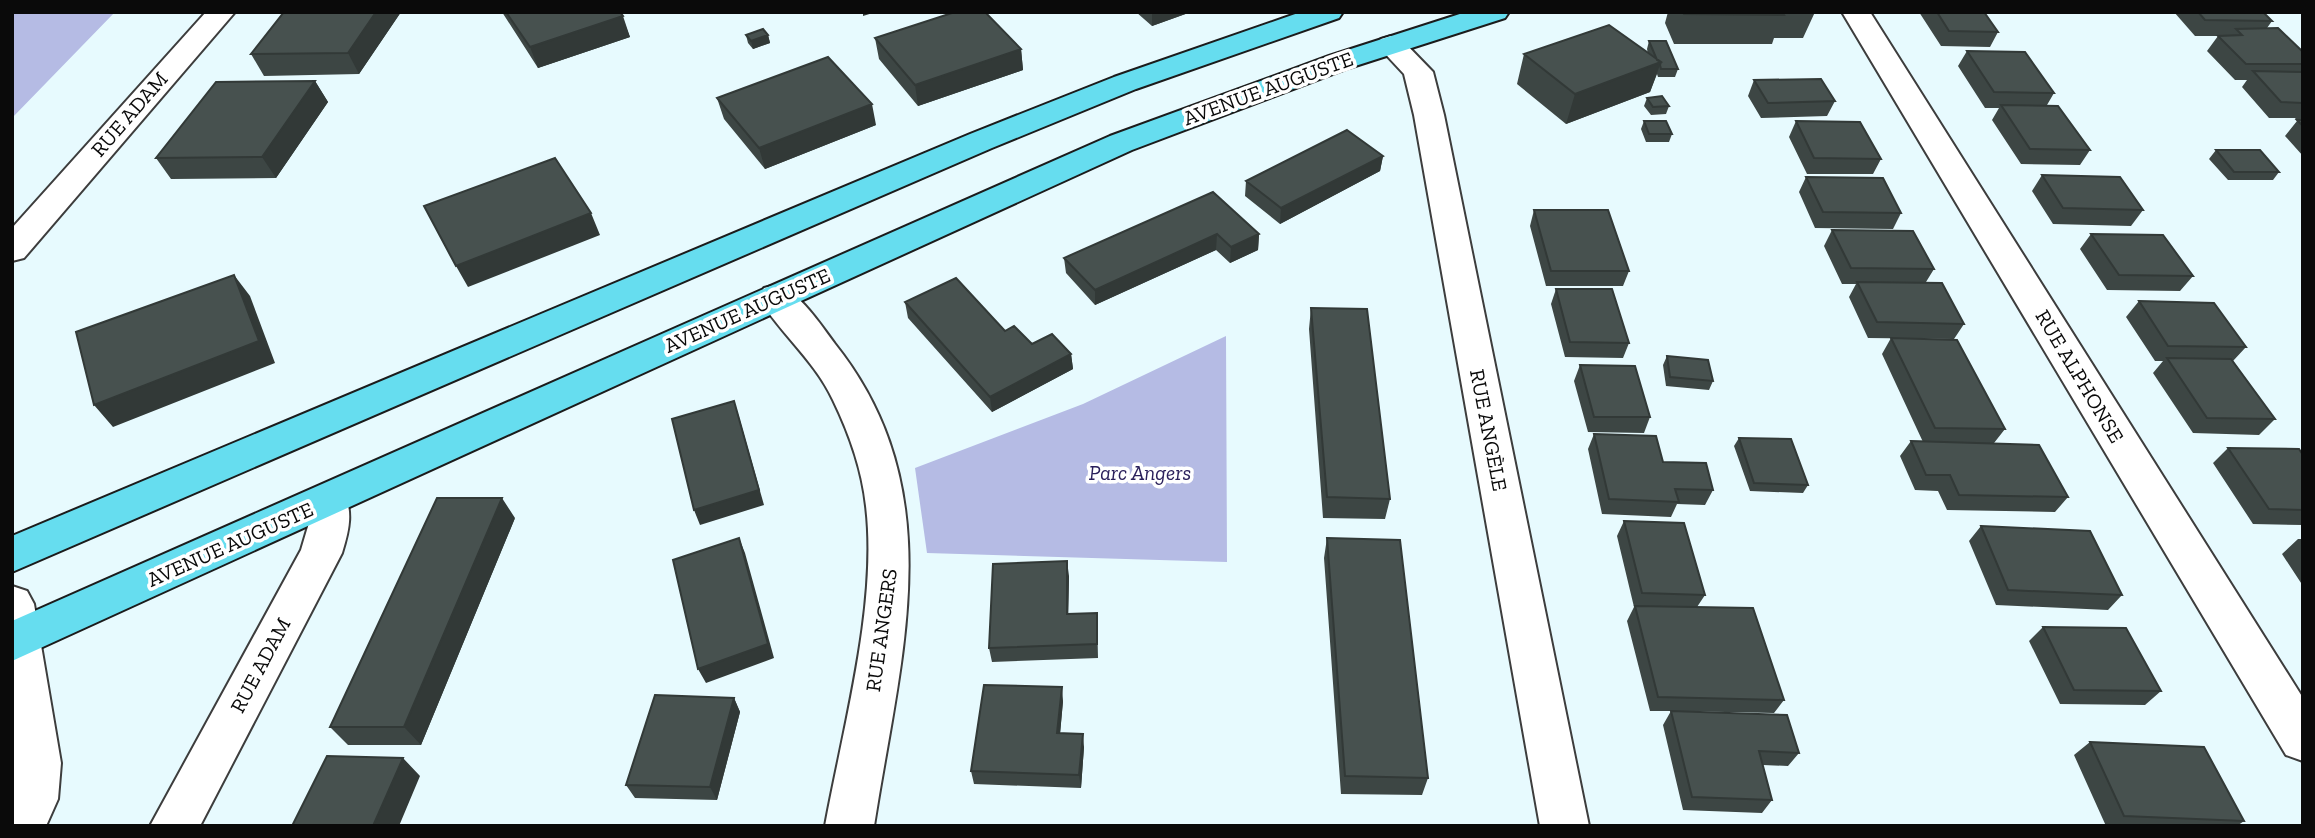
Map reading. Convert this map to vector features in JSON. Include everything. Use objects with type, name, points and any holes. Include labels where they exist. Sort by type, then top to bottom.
[{"type":"main road","points":[[12,555],[993,136],[1125,83],[1329,12]]},
{"type":"main road","name":"AVENUE AUGUSTE","points":[[14,629],[328,500],[1121,143],[1283,82],[1495,12]]},
{"type":"street","name":"RUE ADAM","points":[[12,250],[221,12]]},
{"type":"street","name":"RUE ALPHONSE","points":[[1856,12],[2303,740]]},
{"type":"street","name":"RUE ANGÈLE","points":[[1391,45],[1418,72],[1429,116],[1564,826]]},
{"type":"street","name":"RUE ANGERS","points":[[776,297],[822,354],[851,398],[874,450],[887,503],[890,592],[849,826]]},
{"type":"street","name":"RUE ADAM","points":[[174,826],[321,553],[330,523],[328,500]]},
{"type":"street","points":[[14,629],[37,763],[34,799],[20,826]]},
{"type":"green space","points":[[12,12],[115,12],[12,118]]},
{"type":"green space","name":"Parc Angers","points":[[1226,336],[1227,562],[927,553],[915,468],[1083,404]]},
{"type":"building","points":[[284,12],[376,12],[348,53],[251,54]]},
{"type":"building","points":[[506,12],[620,12],[623,16],[530,47]]},
{"type":"building","points":[[955,12],[985,12],[1021,49],[915,85],[875,38]]},
{"type":"building","points":[[1683,12],[1782,12],[1784,15],[1684,14]]},
{"type":"building","points":[[1937,12],[1984,12],[1998,32],[1949,31]]},
{"type":"building","points":[[2198,12],[2263,12],[2272,21],[2205,20]]},
{"type":"building","points":[[1609,25],[1661,62],[1575,94],[1524,54]]},
{"type":"building","points":[[2278,28],[2303,52],[2303,64],[2246,64],[2218,36],[2242,35],[2236,29]]},
{"type":"building","points":[[763,29],[768,35],[751,41],[746,35]]},
{"type":"building","points":[[1649,41],[1666,41],[1678,69],[1661,69],[1661,62],[1657,60]]},
{"type":"building","points":[[1967,51],[2025,52],[2054,93],[1994,92]]},
{"type":"building","points":[[828,57],[872,104],[759,148],[717,98]]},
{"type":"building","points":[[2253,71],[2303,72],[2303,103],[2281,102]]},
{"type":"building","points":[[1821,79],[1835,101],[1768,103],[1754,80]]},
{"type":"building","points":[[315,81],[262,157],[156,158],[216,82]]},
{"type":"building","points":[[1662,96],[1669,106],[1653,107],[1647,98]]},
{"type":"building","points":[[2001,105],[2058,106],[2090,150],[2030,149]]},
{"type":"building","points":[[1644,121],[1666,121],[1672,134],[1649,134]]},
{"type":"building","points":[[1796,121],[1860,122],[1881,159],[1814,158]]},
{"type":"building","points":[[1347,130],[1383,156],[1281,208],[1246,181]]},
{"type":"building","points":[[2216,150],[2260,150],[2279,172],[2234,172]]},
{"type":"building","points":[[555,158],[591,213],[456,266],[424,206]]},
{"type":"building","points":[[2042,175],[2120,177],[2143,210],[2063,208]]},
{"type":"building","points":[[1806,177],[1883,178],[1901,213],[1823,212]]},
{"type":"building","points":[[1213,192],[1259,234],[1231,247],[1217,234],[1095,290],[1064,258]]},
{"type":"building","points":[[1534,210],[1608,210],[1629,271],[1551,271]]},
{"type":"building","points":[[1832,230],[1913,231],[1934,269],[1851,268]]},
{"type":"building","points":[[2091,234],[2163,235],[2193,276],[2119,275]]},
{"type":"building","points":[[234,275],[259,341],[94,405],[76,332]]},
{"type":"building","points":[[956,278],[1005,331],[1014,326],[1032,344],[1052,334],[1071,354],[990,397],[905,302]]},
{"type":"building","points":[[1857,282],[1942,283],[1964,324],[1877,322]]},
{"type":"building","points":[[1556,289],[1612,289],[1629,343],[1570,342]]},
{"type":"building","points":[[2139,301],[2214,303],[2246,347],[2168,346]]},
{"type":"building","points":[[1311,308],[1367,309],[1390,499],[1327,497]]},
{"type":"building","points":[[1891,338],[1957,340],[2005,429],[1935,428]]},
{"type":"building","points":[[1667,356],[1708,360],[1713,381],[1670,377]]},
{"type":"building","points":[[2167,358],[2231,359],[2275,419],[2207,418]]},
{"type":"building","points":[[1580,365],[1635,366],[1650,417],[1594,417]]},
{"type":"building","points":[[734,401],[759,490],[694,510],[672,419]]},
{"type":"building","points":[[1594,434],[1656,436],[1663,462],[1706,463],[1713,490],[1675,489],[1679,502],[1609,499]]},
{"type":"building","points":[[1739,438],[1791,439],[1808,485],[1754,483]]},
{"type":"building","points":[[1911,441],[2039,445],[2068,497],[1959,495],[1950,475],[1926,475]]},
{"type":"building","points":[[2228,448],[2299,449],[2303,455],[2303,510],[2269,509]]},
{"type":"building","points":[[437,498],[502,498],[404,727],[330,727]]},
{"type":"building","points":[[1624,521],[1684,523],[1705,595],[1642,593]]},
{"type":"building","points":[[1981,526],[2090,531],[2122,595],[2008,590]]},
{"type":"building","points":[[739,538],[768,644],[698,669],[673,560]]},
{"type":"building","points":[[1327,538],[1400,540],[1428,778],[1345,776]]},
{"type":"building","points":[[1067,561],[1067,614],[1097,613],[1097,644],[989,648],[993,564]]},
{"type":"building","points":[[1635,606],[1753,608],[1784,700],[1658,697]]},
{"type":"building","points":[[2043,627],[2126,628],[2161,691],[2074,690]]},
{"type":"building","points":[[984,685],[1062,687],[1057,733],[1083,734],[1079,775],[971,771]]},
{"type":"building","points":[[655,695],[734,698],[710,787],[626,785]]},
{"type":"building","points":[[1671,711],[1787,715],[1799,753],[1759,751],[1772,800],[1692,797]]},
{"type":"building","points":[[2090,742],[2204,747],[2244,821],[2124,816]]},
{"type":"building","points":[[327,756],[403,758],[373,826],[292,826]]}]
